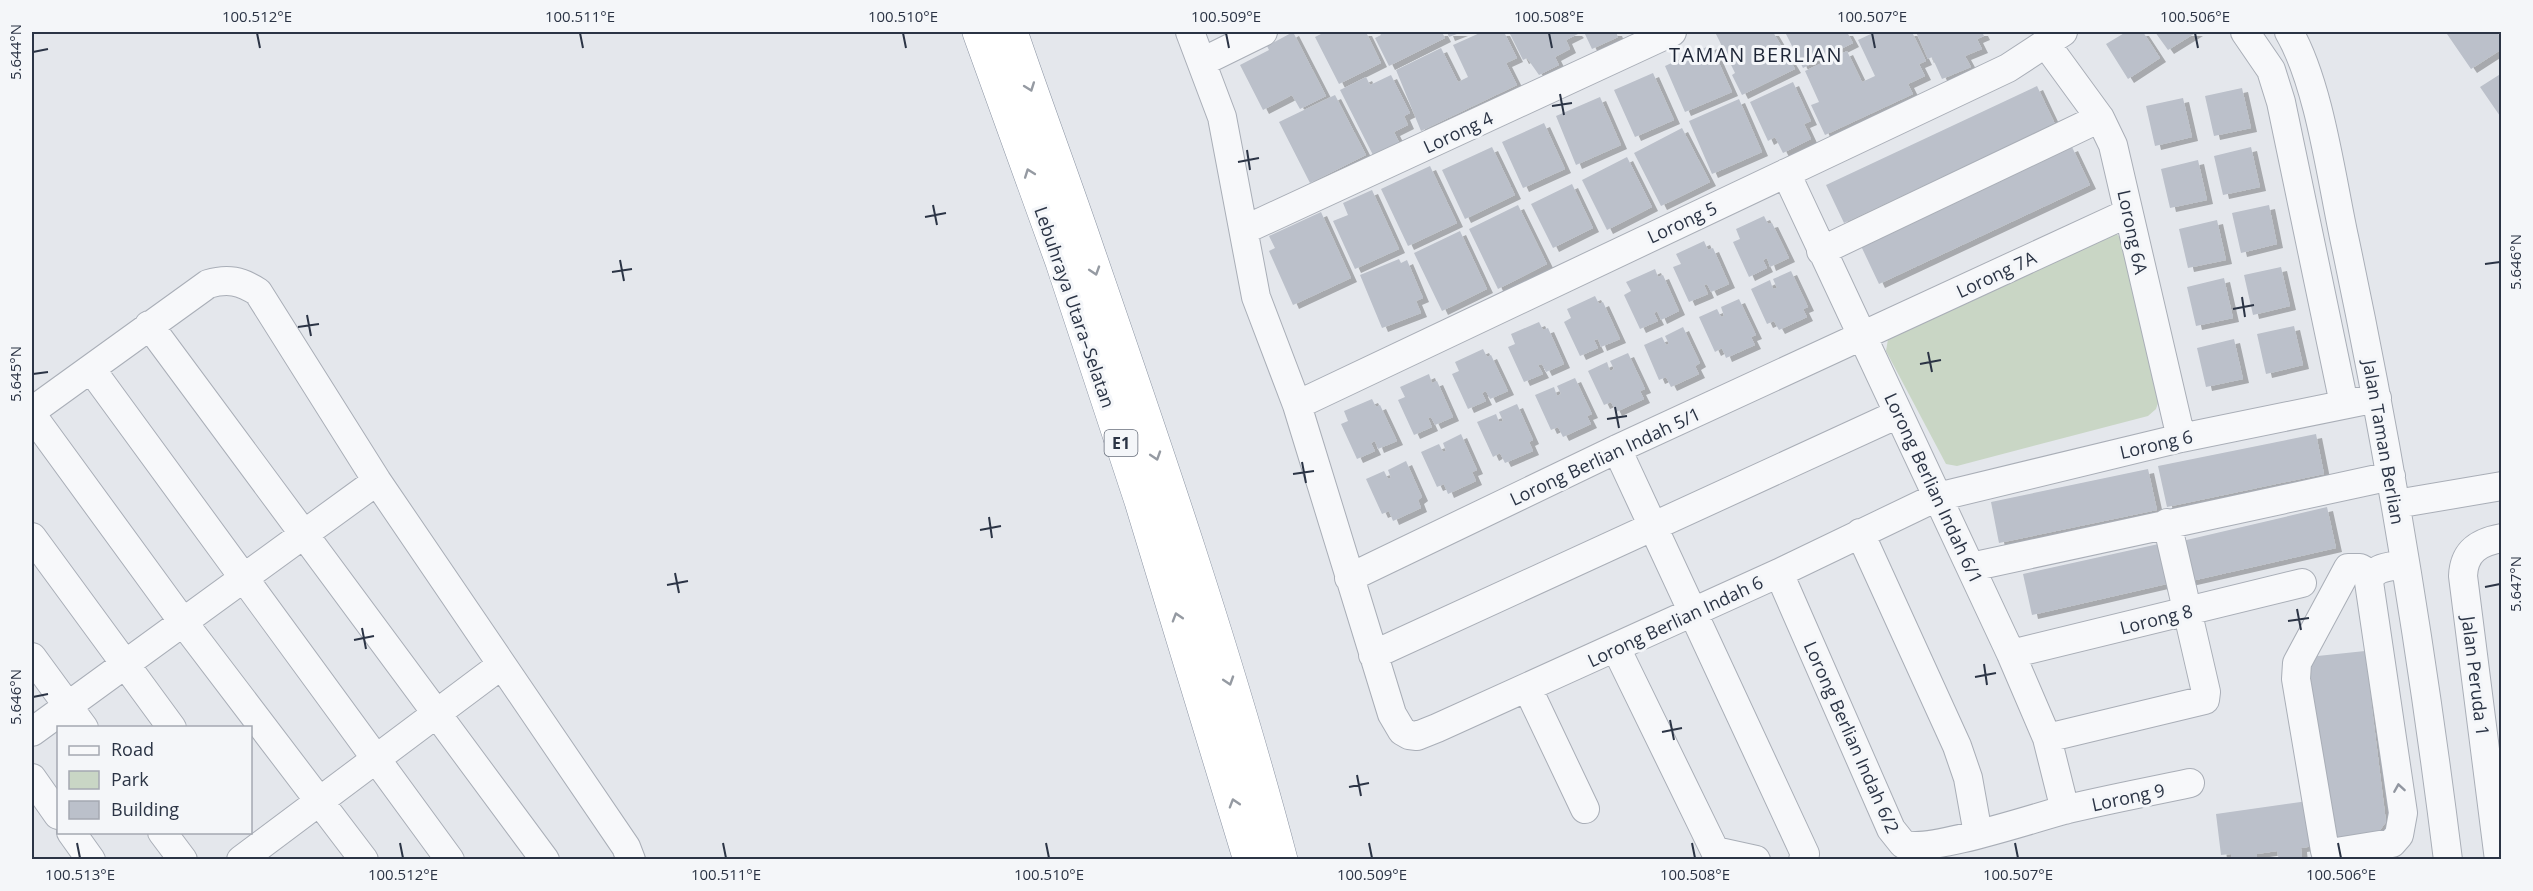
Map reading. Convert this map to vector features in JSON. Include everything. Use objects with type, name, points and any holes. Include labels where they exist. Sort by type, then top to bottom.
[{"type":"highway","name":"Lebuhraya Utara–Selatan","points":[[979,32],[1062,262],[1140,501],[1250,860]]},
{"type":"highway","name":"Lebuhraya Utara–Selatan","points":[[1011,32],[1089,253],[1172,502],[1235,699],[1281,860]]},
{"type":"street","points":[[1191,32],[1222,117],[1256,297],[1297,405],[1373,655],[1898,414]]},
{"type":"street","points":[[1202,62],[1263,32]]},
{"type":"street","name":"Lorong 4","points":[[1244,230],[1672,32]]},
{"type":"street","points":[[2245,32],[2271,70],[2281,102],[2344,405]]},
{"type":"street","name":"Jalan Taman Berlian","points":[[2289,32],[2305,66],[2377,398],[2396,504],[2448,860]]},
{"type":"street","name":"Lorong 6A","points":[[2054,38],[2113,145],[2181,438]]},
{"type":"street","name":"Lorong 5","points":[[1297,405],[2008,68],[2054,38]]},
{"type":"street","points":[[1821,251],[2100,118]]},
{"type":"street","name":"Lorong Berlian Indah 6/1","points":[[1786,173],[2011,654],[2047,738],[2066,810]]},
{"type":"street","name":"Lorong 7A","points":[[1863,336],[2128,213]]},
{"type":"street","points":[[364,860],[183,622],[32,413],[149,325],[208,284],[230,280],[244,283],[258,292],[377,481],[500,666],[626,846],[631,860]]},
{"type":"street","points":[[149,325],[545,860]]},
{"type":"street","name":"Lorong Berlian Indah 5/1","points":[[1349,578],[1617,449],[1863,336]]},
{"type":"street","points":[[91,369],[450,860]]},
{"type":"street","name":"Lorong 6","points":[[1937,497],[2181,438],[2377,398]]},
{"type":"street","points":[[1617,449],[1805,854],[1803,860]]},
{"type":"street","points":[[1971,567],[2391,476]]},
{"type":"street","points":[[32,732],[76,717],[124,665],[377,481]]},
{"type":"street","points":[[2396,504],[2502,486]]},
{"type":"street","name":"Lorong Berlian Indah 6","points":[[1373,655],[1392,714],[1402,731],[1417,736],[1528,689],[1937,497]]},
{"type":"street","points":[[2047,738],[2205,700],[2188,611],[2167,523]]},
{"type":"street","points":[[1860,533],[1957,746],[1968,778],[1978,834]]},
{"type":"street","points":[[32,537],[170,726]]},
{"type":"street","name":"Jalan Peruda 1","points":[[2499,860],[2496,790],[2463,565],[2470,552],[2478,544],[2502,538]]},
{"type":"street","points":[[2371,574],[2360,568],[2348,568],[2297,663],[2296,679],[2325,851],[2394,851],[2399,835],[2403,813],[2369,593],[2371,574],[2377,569],[2405,564]]},
{"type":"street","name":"Lorong Berlian Indah 6/2","points":[[1779,573],[1897,839],[1909,847],[1978,834],[2066,810]]},
{"type":"street","name":"Lorong 8","points":[[2011,654],[2302,583]]},
{"type":"street","points":[[1616,648],[1715,851],[1756,860]]},
{"type":"street","points":[[32,657],[76,717]]},
{"type":"street","points":[[256,849],[500,666]]},
{"type":"street","points":[[1528,689],[1585,809]]},
{"type":"street","points":[[32,778],[57,814]]},
{"type":"street","name":"Lorong 9","points":[[2066,810],[2190,783]]},
{"type":"street","points":[[72,834],[91,860]]},
{"type":"street","points":[[164,834],[183,860]]},
{"type":"green space","points":[[2116,233],[2122,240],[2159,400],[2156,409],[2148,416],[1957,466],[1946,464],[1886,351],[1888,339]]},
{"type":"building","points":[[1293,32],[1326,96],[1300,109],[1292,95],[1263,110],[1240,65],[1269,50],[1267,46]]},
{"type":"building","points":[[1325,32],[1366,32],[1381,63],[1339,84],[1315,37]]},
{"type":"building","points":[[1379,32],[1442,32],[1445,38],[1389,66],[1375,38],[1381,35]]},
{"type":"building","points":[[1447,32],[1462,32],[1449,37]]},
{"type":"building","points":[[1482,32],[1504,32],[1517,58],[1506,63],[1517,85],[1421,131],[1396,70],[1441,48],[1458,82],[1468,77],[1453,45]]},
{"type":"building","points":[[1509,32],[1576,32],[1578,34],[1566,40],[1570,49],[1555,57],[1559,65],[1539,75],[1527,58],[1523,60]]},
{"type":"building","points":[[1584,32],[1616,32],[1618,37],[1592,49]]},
{"type":"building","points":[[1715,32],[1773,32],[1795,69],[1742,95],[1732,75],[1735,73]]},
{"type":"building","points":[[1785,32],[1847,32],[1853,43],[1803,68]]},
{"type":"building","points":[[1875,32],[1912,32],[1926,61],[1919,64],[1925,76],[1908,84],[1913,94],[1825,135],[1811,105],[1819,102],[1805,71],[1847,51],[1862,82],[1875,76],[1858,40]]},
{"type":"building","points":[[1916,32],[1982,32],[1984,36],[1977,39],[1982,49],[1965,56],[1971,67],[1942,79],[1932,57],[1928,59]]},
{"type":"building","points":[[2126,32],[2143,32],[2160,58],[2128,79],[2106,44]]},
{"type":"building","points":[[2155,32],[2197,32],[2168,50]]},
{"type":"building","points":[[2450,32],[2497,32],[2499,35],[2502,34],[2502,49],[2471,69],[2447,34]]},
{"type":"building","points":[[1711,45],[1732,92],[1685,112],[1665,66]]},
{"type":"building","points":[[1653,73],[1674,120],[1635,137],[1614,90]]},
{"type":"building","points":[[2502,73],[2502,119],[2480,87]]},
{"type":"building","points":[[1391,75],[1410,113],[1404,116],[1408,125],[1394,132],[1399,142],[1373,155],[1340,90],[1366,77],[1370,85]]},
{"type":"building","points":[[1793,82],[1811,121],[1804,124],[1811,139],[1783,153],[1775,137],[1768,141],[1750,102]]},
{"type":"building","points":[[2037,86],[2055,124],[1844,223],[1826,185]]},
{"type":"building","points":[[2242,88],[2251,128],[2214,136],[2205,96]]},
{"type":"building","points":[[1335,95],[1366,155],[1310,183],[1279,122]]},
{"type":"building","points":[[1600,97],[1621,145],[1576,165],[1556,116]]},
{"type":"building","points":[[2183,98],[2192,137],[2155,146],[2146,106]]},
{"type":"building","points":[[1739,99],[1762,152],[1712,174],[1689,121]]},
{"type":"building","points":[[1544,123],[1565,169],[1523,188],[1502,142]]},
{"type":"building","points":[[1682,128],[1710,182],[1661,206],[1634,153]]},
{"type":"building","points":[[1492,147],[1515,195],[1465,219],[1442,170]]},
{"type":"building","points":[[2072,147],[2090,185],[1879,284],[1861,246]]},
{"type":"building","points":[[2251,147],[2260,187],[2223,195],[2214,156]]},
{"type":"building","points":[[1627,157],[1652,207],[1607,230],[1582,180]]},
{"type":"building","points":[[2198,160],[2207,200],[2170,208],[2161,169]]},
{"type":"building","points":[[1430,166],[1457,223],[1408,246],[1381,189]]},
{"type":"building","points":[[1572,184],[1593,228],[1553,248],[1531,204]]},
{"type":"building","points":[[1372,190],[1399,249],[1355,269],[1333,221],[1348,215],[1343,203]]},
{"type":"building","points":[[1518,205],[1547,264],[1498,289],[1469,229]]},
{"type":"building","points":[[2269,205],[2277,244],[2241,253],[2232,213]]},
{"type":"building","points":[[1321,212],[1351,278],[1293,305],[1269,251],[1275,248],[1269,236]]},
{"type":"building","points":[[1764,216],[1768,224],[1772,223],[1789,258],[1770,267],[1767,258],[1763,260],[1767,268],[1749,277],[1733,242],[1740,239],[1736,229]]},
{"type":"building","points":[[2217,220],[2226,260],[2188,268],[2179,229]]},
{"type":"building","points":[[1460,231],[1487,289],[1442,311],[1414,253]]},
{"type":"building","points":[[1704,241],[1708,250],[1713,248],[1729,284],[1711,292],[1707,284],[1704,285],[1708,294],[1689,302],[1673,267],[1681,264],[1676,254]]},
{"type":"building","points":[[1399,259],[1401,263],[1407,260],[1423,298],[1416,301],[1421,313],[1382,328],[1360,275]]},
{"type":"building","points":[[2281,267],[2290,306],[2253,315],[2244,275]]},
{"type":"building","points":[[1655,269],[1658,277],[1663,275],[1679,311],[1661,320],[1657,311],[1654,313],[1658,321],[1640,329],[1624,295],[1631,291],[1626,282]]},
{"type":"building","points":[[1791,271],[1808,307],[1803,309],[1807,317],[1779,330],[1774,321],[1767,324],[1751,289],[1770,280],[1773,289],[1777,288],[1773,279]]},
{"type":"building","points":[[2224,278],[2233,318],[2196,326],[2187,287]]},
{"type":"building","points":[[1595,296],[1599,304],[1603,302],[1620,339],[1601,347],[1598,339],[1594,340],[1598,348],[1580,356],[1564,322],[1571,318],[1567,309]]},
{"type":"building","points":[[1739,299],[1756,335],[1751,337],[1755,345],[1726,358],[1722,348],[1715,352],[1699,317],[1717,309],[1721,317],[1724,316],[1721,307]]},
{"type":"building","points":[[1539,322],[1543,330],[1548,328],[1564,364],[1546,372],[1542,364],[1538,365],[1543,374],[1524,382],[1508,347],[1515,344],[1511,334]]},
{"type":"building","points":[[2294,326],[2303,365],[2266,374],[2257,334]]},
{"type":"building","points":[[1683,327],[1700,363],[1695,366],[1699,374],[1671,387],[1666,377],[1659,380],[1644,345],[1662,337],[1666,345],[1669,344],[1665,336]]},
{"type":"building","points":[[2234,339],[2243,379],[2206,387],[2197,348]]},
{"type":"building","points":[[1483,349],[1487,357],[1491,355],[1508,391],[1490,399],[1486,391],[1482,393],[1486,401],[1468,409],[1452,374],[1459,371],[1455,362]]},
{"type":"building","points":[[1628,353],[1645,389],[1640,391],[1644,399],[1616,412],[1611,402],[1604,405],[1588,371],[1607,362],[1610,371],[1614,369],[1610,361]]},
{"type":"building","points":[[1429,374],[1432,383],[1437,381],[1453,417],[1435,425],[1431,417],[1428,418],[1432,427],[1414,435],[1398,400],[1405,397],[1400,387]]},
{"type":"building","points":[[1575,378],[1592,414],[1587,416],[1591,424],[1563,437],[1558,427],[1551,430],[1535,395],[1554,387],[1557,396],[1561,394],[1557,386]]},
{"type":"building","points":[[1372,399],[1376,407],[1380,405],[1397,441],[1378,449],[1375,441],[1371,443],[1375,451],[1357,459],[1341,424],[1348,421],[1344,411]]},
{"type":"building","points":[[1517,404],[1533,440],[1529,442],[1533,451],[1505,463],[1500,453],[1493,457],[1477,422],[1496,414],[1499,422],[1503,421],[1499,412]]},
{"type":"building","points":[[1461,434],[1477,470],[1472,472],[1476,481],[1448,494],[1444,484],[1437,487],[1421,452],[1439,444],[1443,452],[1446,451],[1443,443]]},
{"type":"building","points":[[2316,434],[2324,474],[2167,507],[2158,466]]},
{"type":"building","points":[[1406,461],[1422,497],[1418,500],[1421,508],[1393,521],[1389,511],[1382,514],[1366,479],[1384,471],[1388,479],[1391,478],[1388,470]]},
{"type":"building","points":[[2148,469],[2157,510],[1999,543],[1991,502]]},
{"type":"building","points":[[2327,507],[2336,548],[2187,582],[2178,542]]},
{"type":"building","points":[[2163,543],[2171,583],[2032,615],[2023,574]]},
{"type":"building","points":[[2365,651],[2386,822],[2375,837],[2331,842],[2308,657]]},
{"type":"building","points":[[2308,801],[2314,846],[2301,848],[2302,858],[2279,860],[2277,851],[2257,854],[2257,860],[2232,860],[2231,854],[2221,855],[2216,814]]},
{"type":"district","name":"TAMAN BERLIAN","points":[[1756,54]]}]
